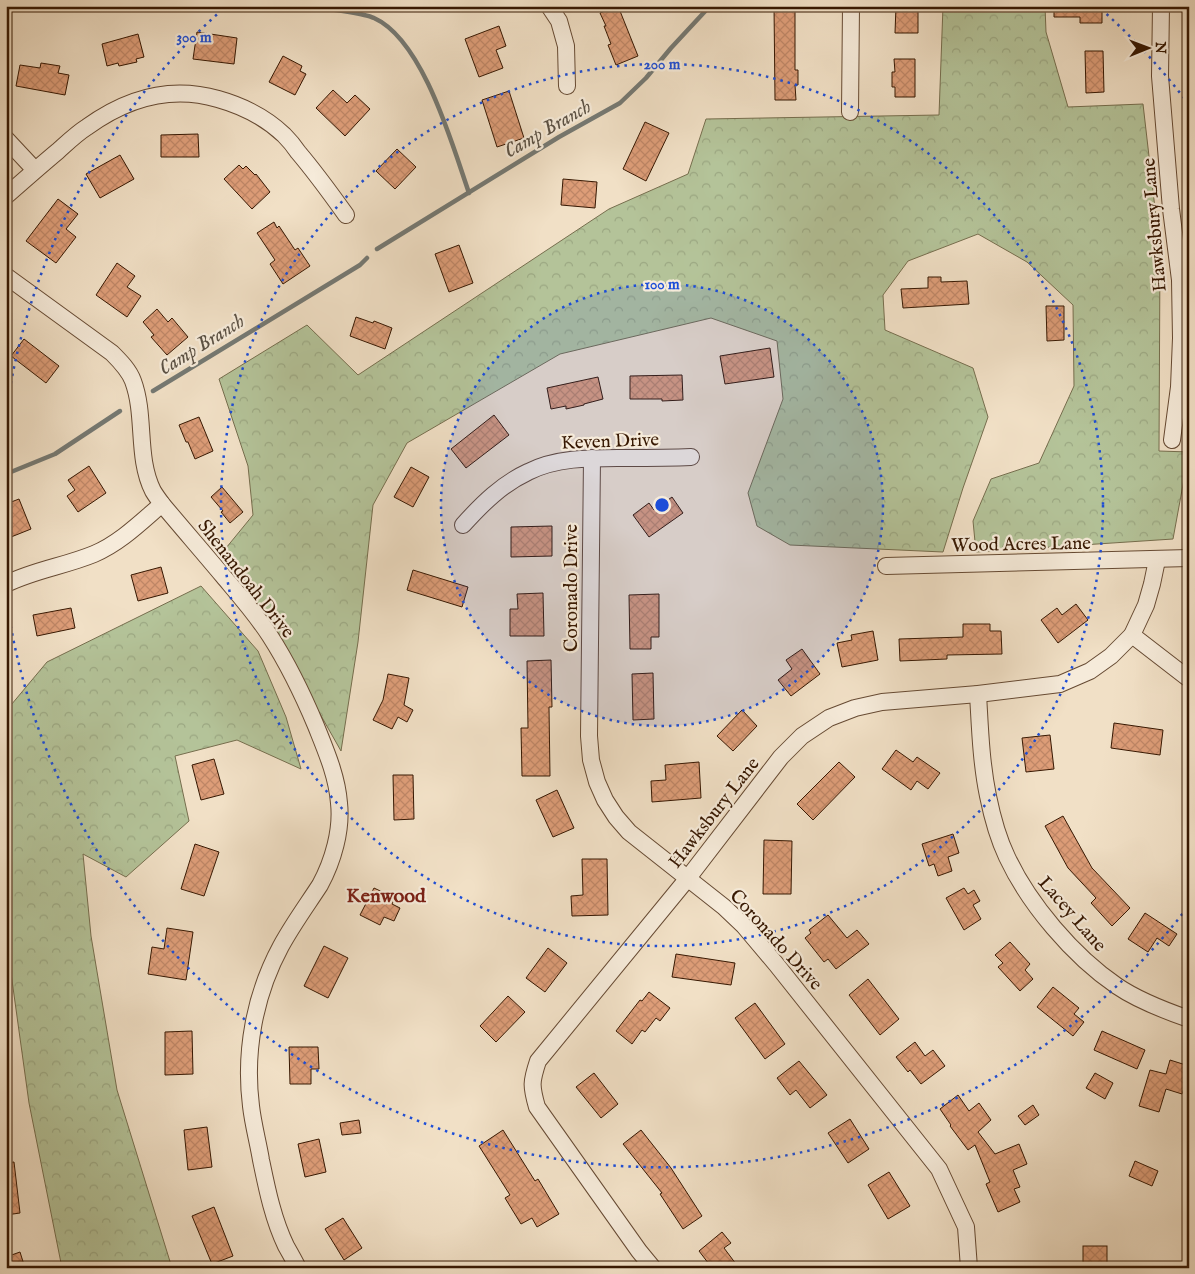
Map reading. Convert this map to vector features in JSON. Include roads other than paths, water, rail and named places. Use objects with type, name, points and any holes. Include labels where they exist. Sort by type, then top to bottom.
[{"type":"street","points":[[549,6],[559,21],[566,46],[567,86]]},
{"type":"street","points":[[850,112],[851,6]]},
{"type":"street","name":"Hawksbury Lane","points":[[1161,6],[1160,76],[1171,209],[1180,280],[1181,338],[1179,387],[1172,440]]},
{"type":"street","points":[[6,196],[85,127],[105,115],[140,99],[181,92],[202,94],[246,108],[285,135],[346,216]]},
{"type":"street","points":[[6,139],[35,170]]},
{"type":"street","name":"Shenandoah Drive","points":[[6,276],[112,353],[124,366],[132,380],[139,407],[147,475],[154,493],[252,610],[269,634],[286,662],[309,710],[329,757],[337,784],[340,805],[335,848],[320,884],[298,916],[266,978],[254,1020],[249,1069],[251,1107],[266,1182],[285,1244],[298,1268]]},
{"type":"street","name":"Keven Drive","points":[[463,525],[488,499],[504,486],[528,472],[551,462],[592,458],[691,457]]},
{"type":"street","name":"Coronado Drive","points":[[592,458],[589,726],[592,760],[597,782],[605,800],[630,832],[724,907],[757,941],[939,1169],[966,1226],[969,1268]]},
{"type":"street","points":[[6,584],[102,550],[119,540],[162,504]]},
{"type":"street","name":"Wood Acres Lane","points":[[886,566],[1189,558]]},
{"type":"street","name":"Hawksbury Lane","points":[[653,1268],[537,1107],[533,1094],[532,1079],[538,1061],[688,878],[781,757],[802,736],[829,718],[855,708],[882,702],[978,694],[1060,684],[1090,671],[1111,656],[1132,635],[1146,605],[1157,560]]},
{"type":"street","points":[[1132,635],[1189,679]]},
{"type":"street","name":"Lacey Lane","points":[[978,694],[982,764],[988,796],[1006,856],[1022,884],[1041,912],[1088,963],[1117,986],[1142,1000],[1189,1019]]},
{"type":"waterway","points":[[303,6],[339,10],[374,18],[391,30],[407,48],[421,70],[433,95],[469,193]]},
{"type":"waterway","name":"Camp Branch","points":[[377,249],[559,137],[620,103],[646,78],[710,6]]},
{"type":"waterway","name":"Camp Branch","points":[[153,391],[360,265],[367,258]]},
{"type":"waterway","name":"Camp Branch","points":[[6,474],[55,454],[120,411]]},
{"type":"district","name":"Kenwood","points":[[386,895]]}]
